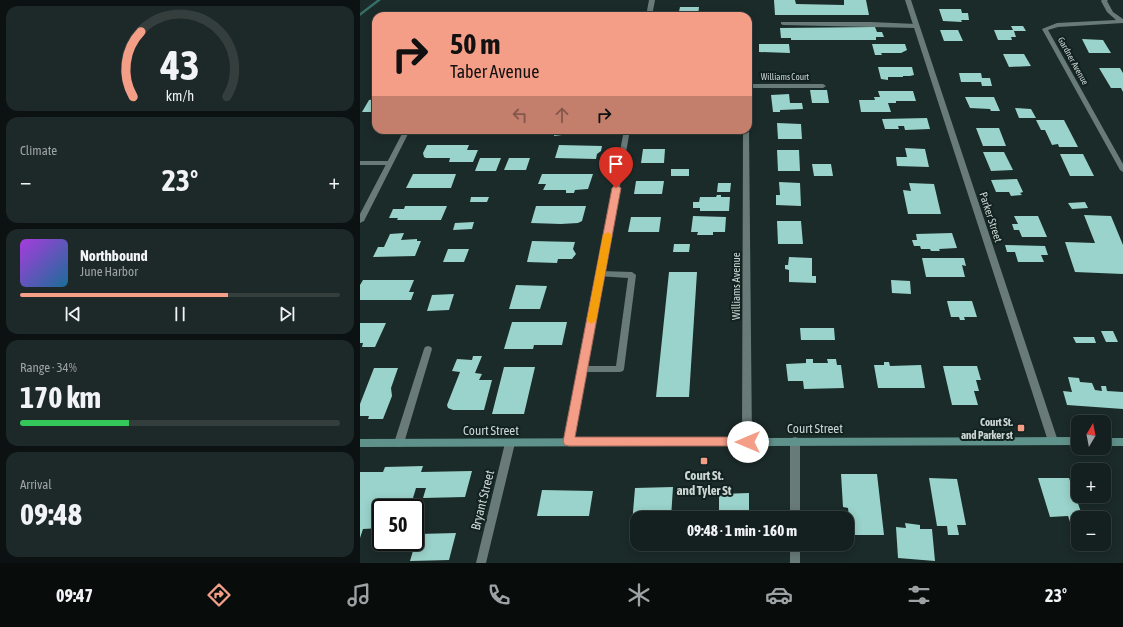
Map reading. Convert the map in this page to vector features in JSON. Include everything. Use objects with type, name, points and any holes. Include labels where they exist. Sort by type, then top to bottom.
[{"type":"main road","name":"Court Street","points":[[360,443],[1071,441]]},
{"type":"main road","points":[[1111,442],[1123,442]]},
{"type":"street","points":[[650,12],[652,0]]},
{"type":"street","name":"Parker Street","points":[[908,0],[1053,441]]},
{"type":"street","points":[[1106,0],[1104,1],[1107,8],[1114,16],[1122,21]]},
{"type":"street","name":"Gardner Avenue","points":[[1122,21],[1057,24],[1045,29],[1123,170]]},
{"type":"street","points":[[783,23],[916,26]]},
{"type":"street","name":"Williams Court","points":[[752,86],[823,86]]},
{"type":"street","points":[[360,221],[405,134]]},
{"type":"street","points":[[569,442],[627,134]]},
{"type":"street","name":"Williams Avenue","points":[[746,134],[748,442]]},
{"type":"street","points":[[360,163],[390,163]]},
{"type":"street","points":[[582,369],[620,369],[632,275],[600,274]]},
{"type":"street","points":[[399,443],[428,350]]},
{"type":"street","points":[[795,441],[795,511]]},
{"type":"street","name":"Bryant Street","points":[[481,563],[510,443]]},
{"type":"street","points":[[795,551],[795,563]]},
{"type":"building","points":[[774,0],[795,0],[796,4],[844,5],[844,0],[866,0],[869,15],[775,15]]},
{"type":"building","points":[[680,7],[699,7],[698,12],[679,12]]},
{"type":"building","points":[[939,9],[961,9],[962,13],[968,13],[969,20],[961,20],[962,22],[943,21]]},
{"type":"building","points":[[1011,26],[1023,26],[1026,31],[1014,31],[1016,37],[1011,37],[1012,40],[998,40],[994,30],[1013,30]]},
{"type":"building","points":[[875,27],[877,32],[882,32],[884,37],[876,37],[876,40],[791,40],[791,38],[781,38],[780,28]]},
{"type":"building","points":[[940,30],[958,30],[963,41],[944,41]]},
{"type":"building","points":[[1082,39],[1103,40],[1111,53],[1089,53]]},
{"type":"building","points":[[759,44],[789,44],[790,53],[759,52]]},
{"type":"building","points":[[872,44],[905,44],[907,50],[901,53],[881,53],[882,55],[875,55]]},
{"type":"building","points":[[1003,54],[1024,54],[1031,66],[1009,67]]},
{"type":"building","points":[[878,67],[912,67],[914,75],[888,77],[888,80],[881,79]]},
{"type":"building","points":[[1099,68],[1120,68],[1123,73],[1123,92],[1121,88],[1111,88]]},
{"type":"building","points":[[959,73],[981,73],[982,78],[990,78],[992,86],[982,86],[981,82],[961,82]]},
{"type":"building","points":[[810,90],[827,90],[829,103],[812,103]]},
{"type":"building","points":[[878,91],[913,91],[916,101],[896,101],[896,103],[888,103],[891,112],[861,112],[859,100],[875,100],[874,97],[880,97]]},
{"type":"building","points":[[789,94],[790,103],[802,103],[803,109],[780,110],[780,112],[773,112],[771,95]]},
{"type":"building","points":[[965,97],[994,97],[1000,111],[970,108]]},
{"type":"building","points":[[369,100],[372,100],[372,112],[362,112]]},
{"type":"building","points":[[1015,108],[1031,109],[1036,118],[1019,118]]},
{"type":"building","points":[[927,118],[930,129],[905,130],[904,126],[898,126],[899,129],[885,129],[882,119]]},
{"type":"building","points":[[1036,120],[1064,120],[1078,147],[1059,147],[1058,144],[1052,145],[1045,130],[1041,130]]},
{"type":"building","points":[[777,123],[801,124],[802,139],[778,139]]},
{"type":"building","points":[[976,128],[999,128],[1006,146],[983,146]]},
{"type":"building","points":[[554,134],[562,134],[562,135],[554,136]]},
{"type":"building","points":[[427,145],[469,145],[467,150],[478,150],[473,162],[449,162],[450,158],[424,157],[423,153]]},
{"type":"building","points":[[559,145],[602,146],[596,159],[555,158]]},
{"type":"building","points":[[905,148],[925,149],[929,167],[897,166],[896,157],[907,157]]},
{"type":"building","points":[[643,149],[665,149],[664,163],[641,163]]},
{"type":"building","points":[[777,150],[799,150],[800,171],[778,171]]},
{"type":"building","points":[[983,152],[1004,152],[1013,170],[991,171]]},
{"type":"building","points":[[1060,154],[1083,154],[1094,176],[1070,176]]},
{"type":"building","points":[[480,158],[501,158],[496,171],[475,171]]},
{"type":"building","points":[[509,158],[530,158],[526,170],[504,170]]},
{"type":"building","points":[[812,164],[831,164],[833,176],[814,176]]},
{"type":"building","points":[[671,169],[689,169],[689,176],[671,176]]},
{"type":"building","points":[[413,174],[456,174],[451,188],[406,188]]},
{"type":"building","points":[[542,174],[593,174],[588,189],[575,190],[574,193],[566,193],[566,190],[543,190],[546,184],[538,184]]},
{"type":"building","points":[[1017,179],[1023,192],[1020,193],[1022,195],[1011,196],[1009,192],[996,192],[991,180]]},
{"type":"building","points":[[636,181],[664,181],[662,194],[634,194]]},
{"type":"building","points":[[779,182],[800,183],[801,206],[776,205],[776,195],[780,195]]},
{"type":"building","points":[[718,183],[731,183],[730,192],[717,192]]},
{"type":"building","points":[[909,183],[934,184],[941,214],[908,214],[903,190],[911,191]]},
{"type":"building","points":[[717,195],[721,195],[721,197],[730,197],[729,211],[700,211],[700,208],[693,208],[693,202],[699,202],[700,197],[716,197]]},
{"type":"building","points":[[471,197],[489,197],[487,202],[470,202]]},
{"type":"building","points":[[1085,202],[1088,208],[1072,209],[1068,203]]},
{"type":"building","points":[[405,206],[447,206],[441,220],[397,220],[398,218],[389,218],[393,209],[404,209]]},
{"type":"building","points":[[536,206],[586,206],[582,221],[578,223],[561,224],[531,223]]},
{"type":"building","points":[[1084,215],[1111,216],[1123,245],[1123,274],[1075,272],[1065,242],[1095,243]]},
{"type":"building","points":[[693,216],[726,217],[725,232],[713,232],[713,235],[697,235],[698,232],[691,232]]},
{"type":"building","points":[[1014,216],[1038,216],[1047,237],[1022,237],[1019,230],[1014,230],[1012,224],[1018,224]]},
{"type":"building","points":[[631,217],[661,217],[659,232],[628,232]]},
{"type":"building","points":[[777,221],[801,221],[803,244],[778,244]]},
{"type":"building","points":[[474,222],[472,229],[453,230],[455,223]]},
{"type":"building","points":[[404,233],[401,240],[417,239],[417,241],[421,241],[415,256],[373,257],[378,247],[384,247],[390,234]]},
{"type":"building","points":[[952,233],[957,248],[931,251],[930,249],[921,249],[920,246],[914,246],[912,240],[917,240],[916,234]]},
{"type":"building","points":[[532,241],[575,242],[573,249],[576,254],[572,259],[558,259],[557,263],[527,262]]},
{"type":"building","points":[[674,244],[690,244],[689,252],[673,252]]},
{"type":"building","points":[[1005,245],[1045,246],[1048,255],[1041,255],[1044,262],[1018,262],[1015,252],[1007,252]]},
{"type":"building","points":[[448,249],[469,249],[464,262],[443,262]]},
{"type":"building","points":[[789,257],[812,258],[812,276],[816,276],[816,283],[789,282],[789,270],[785,269],[785,265],[788,265]]},
{"type":"building","points":[[922,258],[964,258],[966,266],[962,265],[965,277],[926,277]]},
{"type":"building","points":[[669,272],[697,272],[689,397],[656,397]]},
{"type":"building","points":[[363,280],[414,280],[409,292],[414,292],[411,300],[360,300],[360,285]]},
{"type":"building","points":[[891,280],[910,281],[911,294],[892,293]]},
{"type":"building","points":[[516,285],[547,286],[540,309],[509,309]]},
{"type":"building","points":[[454,294],[449,310],[427,311],[432,295]]},
{"type":"building","points":[[947,301],[972,301],[977,317],[964,317],[965,320],[960,320],[959,317],[951,317]]},
{"type":"building","points":[[512,322],[567,322],[562,345],[534,345],[533,349],[504,349]]},
{"type":"building","points":[[360,323],[386,323],[375,347],[362,347],[363,343],[360,343]]},
{"type":"building","points":[[800,328],[834,328],[835,340],[801,340]]},
{"type":"building","points":[[1101,331],[1113,331],[1118,342],[1106,342]]},
{"type":"building","points":[[1073,337],[1094,337],[1096,343],[1076,343]]},
{"type":"building","points":[[473,356],[482,356],[475,373],[482,374],[479,380],[492,380],[484,410],[453,410],[448,408],[447,405],[460,372],[452,371],[457,359],[472,360]]},
{"type":"building","points":[[806,359],[813,359],[813,363],[828,363],[827,359],[836,359],[837,365],[841,365],[844,388],[804,389],[803,381],[788,381],[786,364],[806,363]]},
{"type":"building","points":[[884,362],[889,362],[890,366],[921,365],[925,388],[878,388],[874,365],[884,365]]},
{"type":"building","points":[[943,366],[977,366],[981,380],[976,380],[979,391],[974,391],[978,405],[952,405]]},
{"type":"building","points":[[504,367],[535,367],[524,414],[492,414]]},
{"type":"building","points":[[374,368],[398,368],[391,388],[392,396],[383,419],[368,419],[369,416],[360,416],[360,404]]},
{"type":"building","points":[[1068,377],[1079,378],[1080,382],[1092,383],[1095,390],[1102,391],[1101,386],[1106,386],[1107,391],[1123,392],[1123,409],[1067,405],[1063,391],[1072,392]]},
{"type":"building","points":[[423,466],[421,472],[472,471],[465,497],[423,498],[426,488],[416,488],[413,499],[372,499],[372,528],[363,529],[360,538],[360,472],[383,472],[385,467]]},
{"type":"building","points":[[841,474],[877,474],[884,535],[854,535],[854,511],[848,511],[848,508],[843,507]]},
{"type":"building","points":[[929,478],[957,479],[966,525],[957,525],[959,535],[948,535],[947,526],[937,526]]},
{"type":"building","points":[[1038,478],[1069,478],[1071,484],[1071,503],[1078,503],[1081,511],[1071,511],[1071,525],[1068,516],[1050,517]]},
{"type":"building","points":[[673,487],[671,511],[633,511],[635,488]]},
{"type":"building","points":[[542,490],[593,491],[589,516],[537,516]]},
{"type":"building","points":[[749,493],[749,511],[719,511],[719,494]]},
{"type":"building","points":[[905,523],[920,525],[920,529],[932,529],[935,561],[898,558],[896,527],[906,528]]},
{"type":"building","points":[[456,533],[449,560],[410,561],[413,551],[424,551],[424,534]]},
{"type":"waterway","points":[[360,15],[379,0]]},
{"type":"slow traffic","points":[[591,321],[608,235]]},
{"type":"place","name":"Court St. and Parker st","points":[[1021,428]]},
{"type":"place","name":"Court St. and Tyler St","points":[[704,461]]},
{"type":"route","points":[[616,188],[569,442],[748,442]]}]
